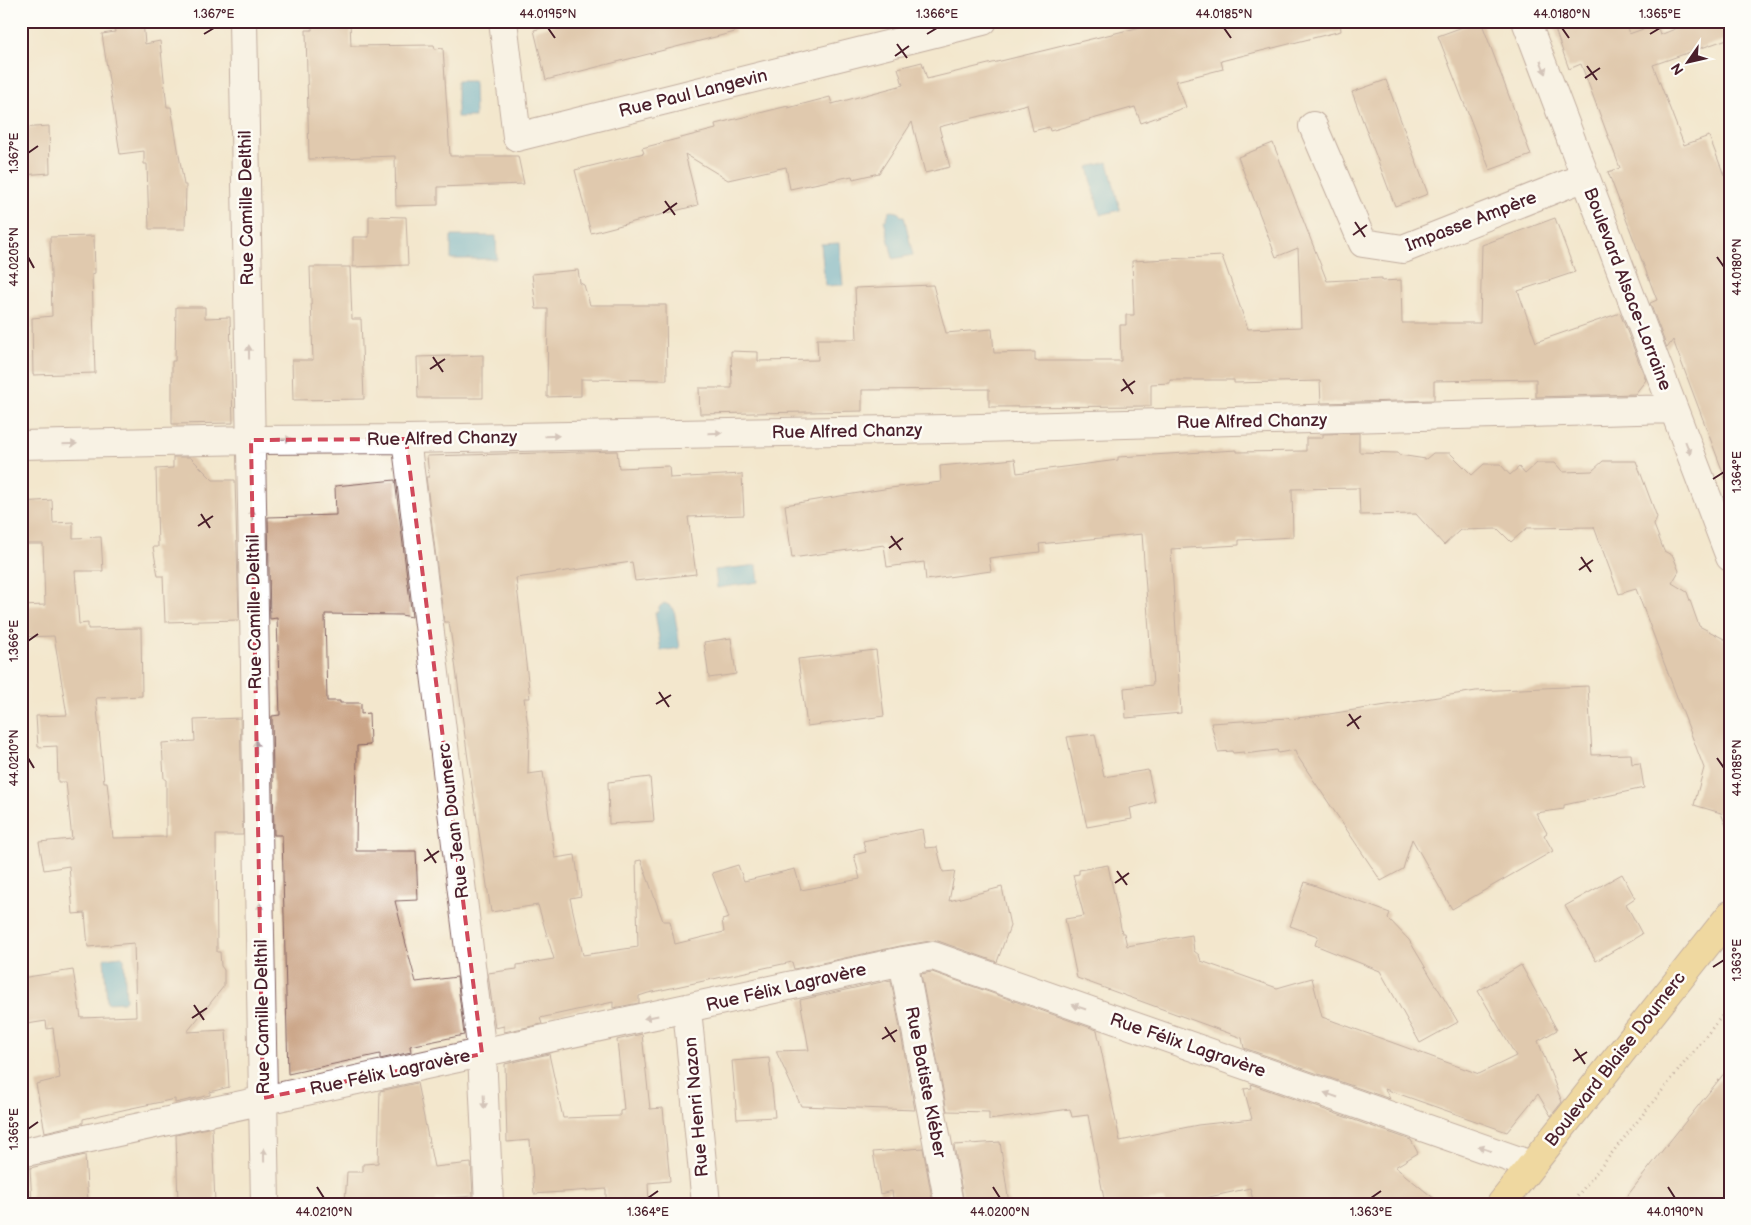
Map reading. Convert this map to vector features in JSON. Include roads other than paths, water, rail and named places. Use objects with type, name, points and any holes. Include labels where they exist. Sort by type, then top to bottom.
[{"type":"main road","name":"Boulevard Blaise Doumerc","points":[[1501,1204],[1730,915]]},
{"type":"street","name":"Rue Camille Delthil","points":[[242,21],[265,1204]]},
{"type":"street","name":"Rue Paul Langevin","points":[[503,21],[517,137],[983,21]]},
{"type":"street","name":"Boulevard Alsace-Lorraine","points":[[1526,21],[1730,557]]},
{"type":"street","name":"Impasse Ampère","points":[[1313,126],[1362,243],[1403,249],[1585,177]]},
{"type":"street","name":"Rue Alfred Chanzy","points":[[21,445],[946,429],[1673,409]]},
{"type":"street","name":"Rue Jean Doumerc","points":[[406,439],[482,1054],[489,1204]]},
{"type":"street","name":"Rue Félix Lagravère","points":[[21,1153],[263,1098],[482,1054],[933,956],[1530,1165]]},
{"type":"street","name":"Rue Batiste Kléber","points":[[903,961],[949,1204]]},
{"type":"street","name":"Rue Henri Nazon","points":[[687,1010],[706,1204]]},
{"type":"water","points":[[457,81],[474,81],[475,117],[457,117]]},
{"type":"water","points":[[1108,162],[1120,210],[1100,215],[1088,167]]},
{"type":"water","points":[[892,211],[904,216],[913,255],[893,259],[884,220],[886,220],[889,212]]},
{"type":"water","points":[[451,236],[496,236],[497,259],[451,259]]},
{"type":"water","points":[[839,243],[843,285],[825,286],[821,244]]},
{"type":"water","points":[[757,565],[759,582],[717,588],[715,570]]},
{"type":"water","points":[[664,603],[674,609],[680,648],[661,651],[655,612],[658,612],[659,607]]},
{"type":"water","points":[[122,956],[124,959],[126,1000],[123,1002],[107,1003],[104,958]]}]
